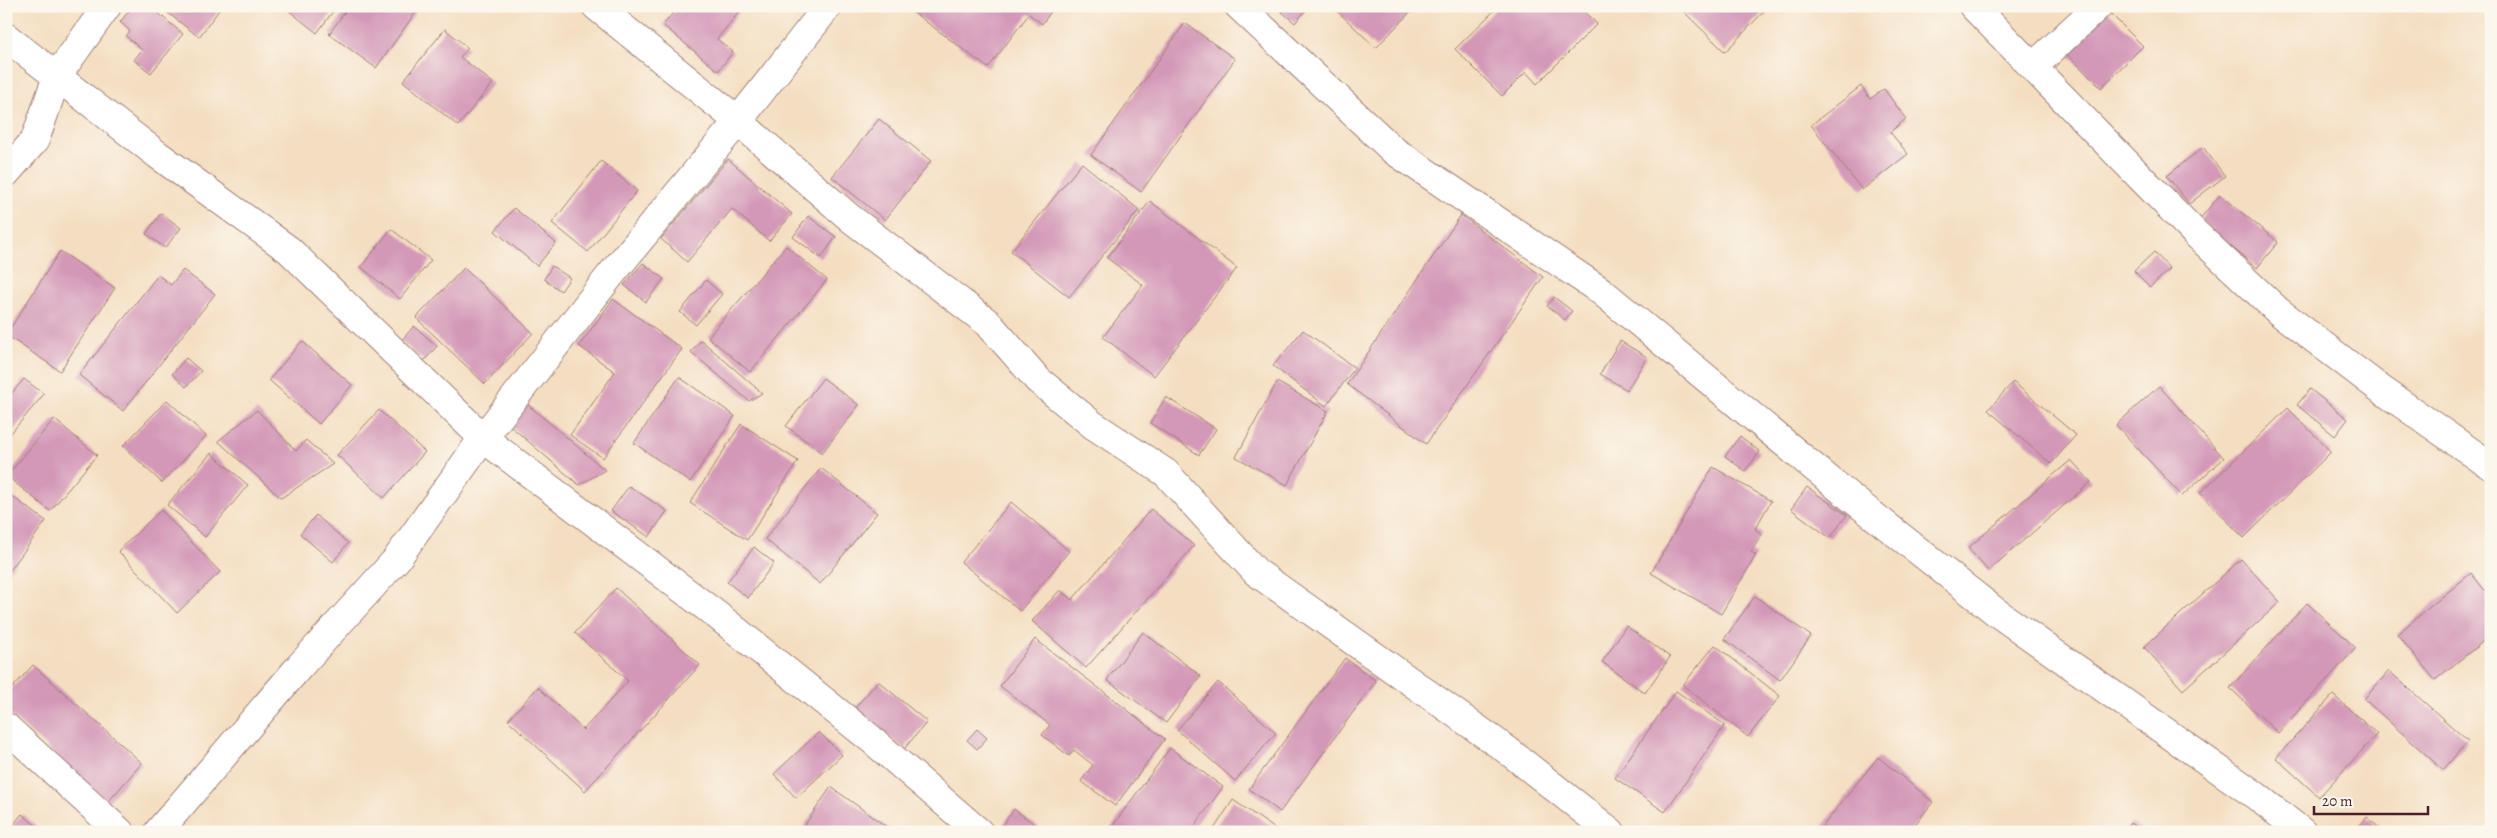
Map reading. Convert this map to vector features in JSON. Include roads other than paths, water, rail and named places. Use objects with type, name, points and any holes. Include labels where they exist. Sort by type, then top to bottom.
[{"type":"street","points":[[6,172],[35,140],[57,76],[107,6]]},
{"type":"street","points":[[596,6],[738,121],[850,218],[988,323],[1038,380],[1093,426],[1166,473],[1256,572],[1507,750],[1611,832]]},
{"type":"street","points":[[158,832],[299,667],[396,560],[483,438],[609,277],[738,121],[828,6]]},
{"type":"street","points":[[1239,6],[1393,150],[1601,291],[1845,493],[1996,612],[2255,795],[2302,832]]},
{"type":"street","points":[[1973,6],[2195,234],[2278,311],[2379,388],[2491,466]]},
{"type":"street","points":[[2033,67],[2098,6]]},
{"type":"street","points":[[6,37],[158,156],[289,250],[483,438],[718,616],[871,739],[979,832]]},
{"type":"street","points":[[6,727],[120,832]]}]
